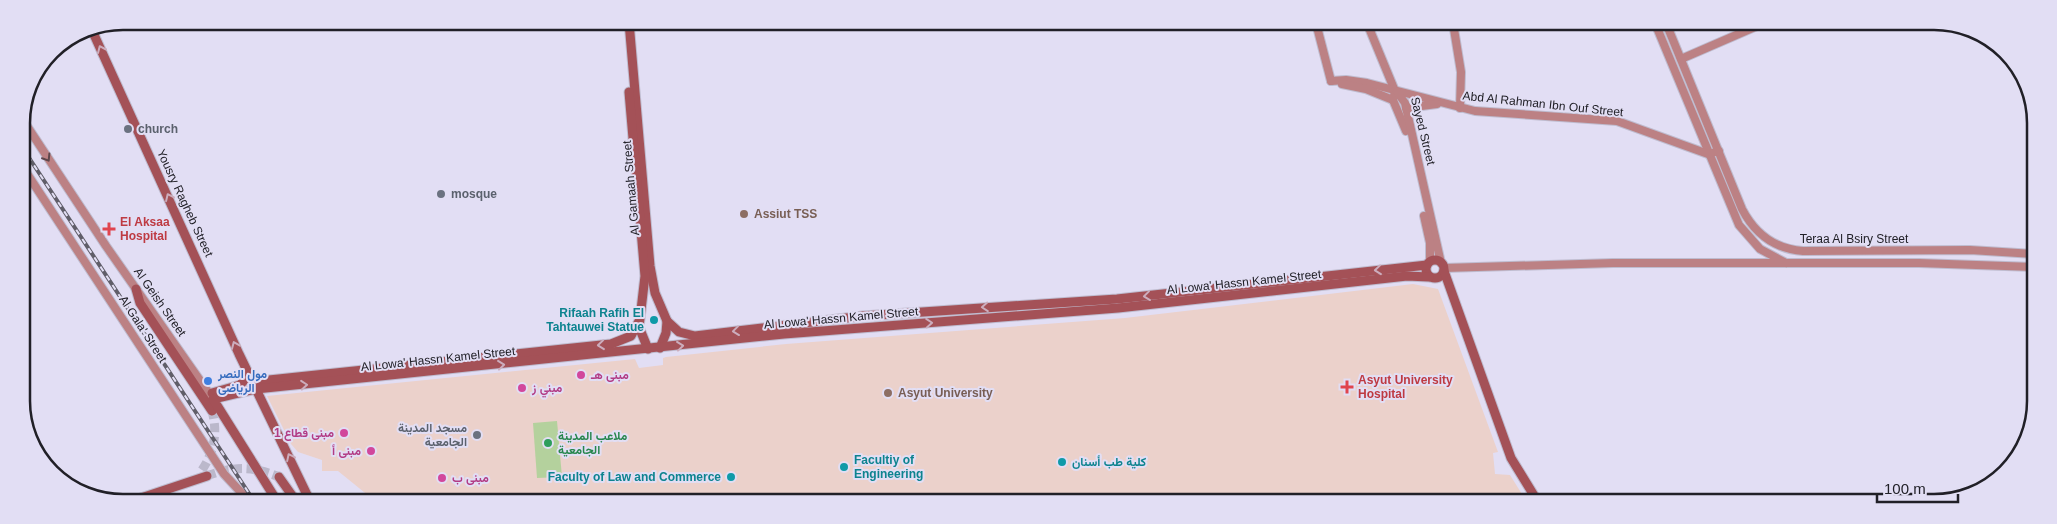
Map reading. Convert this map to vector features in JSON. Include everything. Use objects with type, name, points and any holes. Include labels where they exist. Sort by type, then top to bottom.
[{"type":"main road","name":"Al Gamaah Street","points":[[624,30],[649,284],[667,321]]},
{"type":"main road","name":"Al Gamaah Street","points":[[630,30],[649,284],[641,305],[639,321],[640,333],[648,349]]},
{"type":"main road","name":"Yousry Ragheb Street","points":[[94,35],[256,389]]},
{"type":"main road","points":[[1428,263],[1426,271],[1431,278],[1450,292]]},
{"type":"main road","name":"Al Lowa' Hassn Kamel Street","points":[[211,396],[478,363],[660,348],[863,328],[1025,316],[1232,286],[1428,263],[1443,267]]},
{"type":"main road","points":[[1431,278],[1440,278],[1443,267]]},
{"type":"main road","name":"Sayed Street","points":[[1443,267],[1450,292],[1511,458],[1533,494]]},
{"type":"main road","name":"Al Lowa' Hassn Kamel Street","points":[[667,321],[679,332],[695,336],[863,316],[1024,304],[1118,304],[1234,296],[1407,276],[1431,278]]},
{"type":"main road","points":[[1232,286],[1234,296]]},
{"type":"main road","points":[[136,289],[140,303],[212,411]]},
{"type":"main road","points":[[641,305],[644,301],[652,299],[659,303]]},
{"type":"main road","points":[[1024,304],[1025,316]]},
{"type":"main road","points":[[863,316],[863,328]]},
{"type":"main road","name":"Al Lowa' Hassn Kamel Street","points":[[478,363],[618,342],[631,336],[639,321]]},
{"type":"main road","points":[[660,348],[666,333],[667,321]]},
{"type":"main road","points":[[211,396],[240,385],[249,376]]},
{"type":"main road","points":[[256,389],[307,494]]},
{"type":"main road","name":"Al Geish Street","points":[[211,396],[273,494]]},
{"type":"main road","points":[[165,494],[205,476]]},
{"type":"main road","points":[[285,494],[278,480],[290,494]]},
{"type":"main road","points":[[157,494],[179,488]]},
{"type":"street","points":[[1318,30],[1331,81],[1366,89],[1393,100]]},
{"type":"street","points":[[1369,30],[1395,91]]},
{"type":"street","points":[[1454,30],[1461,72],[1460,108]]},
{"type":"street","name":"Teraa Al Bsiry Street","points":[[1662,30],[1708,154],[1745,234],[1760,248],[1789,264]]},
{"type":"street","name":"Teraa Al Bsiry Street","points":[[1664,30],[1681,59],[1748,220],[1761,235],[1781,246],[1803,251],[1970,250],[2027,254]]},
{"type":"street","points":[[1681,59],[1748,30]]},
{"type":"street","name":"Abd Al Rahman Ibn Ouf Street","points":[[1331,81],[1354,81],[1460,108],[1617,121],[1708,154]]},
{"type":"street","name":"Sayed Street","points":[[1428,263],[1429,237],[1406,129],[1393,100],[1395,91],[1403,97],[1443,267]]},
{"type":"street","name":"Abd Al Rahman Ibn Ouf Street","points":[[1406,108],[1427,104],[1449,105]]},
{"type":"street","name":"Al Geish Street","points":[[30,129],[136,289],[211,396]]},
{"type":"street","points":[[1708,154],[1719,152]]},
{"type":"street","name":"Al Gala' Street","points":[[30,178],[224,474],[243,494]]},
{"type":"street","points":[[1443,267],[1613,263],[1919,263],[2027,267]]},
{"type":"shaded area","name":"Asyut University","points":[[1413,284],[1438,289],[1498,452],[1493,453],[1495,474],[1510,475],[1522,494],[366,494],[338,471],[322,471],[322,460],[298,452],[291,444],[267,396],[635,359],[639,368],[663,365],[663,358],[666,357],[786,344],[1125,318]]},
{"type":"green space","points":[[557,421],[562,477],[537,478],[533,423]]},
{"type":"tunnel","points":[[202,470],[214,442],[215,427],[212,411]]},
{"type":"tunnel","points":[[207,476],[225,470],[252,469],[279,477]]},
{"type":"railway","points":[[30,159],[249,494]]},
{"type":"place","name":"church","points":[[128,129]]},
{"type":"place","name":"mosque","points":[[441,194]]},
{"type":"place","name":"Assiut TSS","points":[[744,214]]},
{"type":"place","name":"El Aksaa Hospital","points":[[109,229]]},
{"type":"place","name":"Rifaah Rafih El Tahtauwei Statue","points":[[654,320]]},
{"type":"place","name":"مبنى هـ","points":[[581,375]]},
{"type":"place","name":"مول النصر الرياضى","points":[[208,381]]},
{"type":"place","name":"Asyut University Hospital","points":[[1347,387]]},
{"type":"place","name":"مبني ز","points":[[522,388]]},
{"type":"place","name":"Asyut University","points":[[888,393]]},
{"type":"place","name":"مبنى قطاع 1","points":[[344,433]]},
{"type":"place","name":"مسجد المدينة الجامعية","points":[[477,435]]},
{"type":"place","name":"ملاعب المدينة الجامعية","points":[[548,443]]},
{"type":"place","name":"مبنى أ","points":[[371,451]]},
{"type":"place","name":"كلية طب أسنان","points":[[1062,462]]},
{"type":"place","name":"Facultiy of Engineering","points":[[844,467]]},
{"type":"place","name":"Faculty of Law and Commerce","points":[[731,477]]},
{"type":"place","name":"مبنى ب","points":[[442,478]]}]
